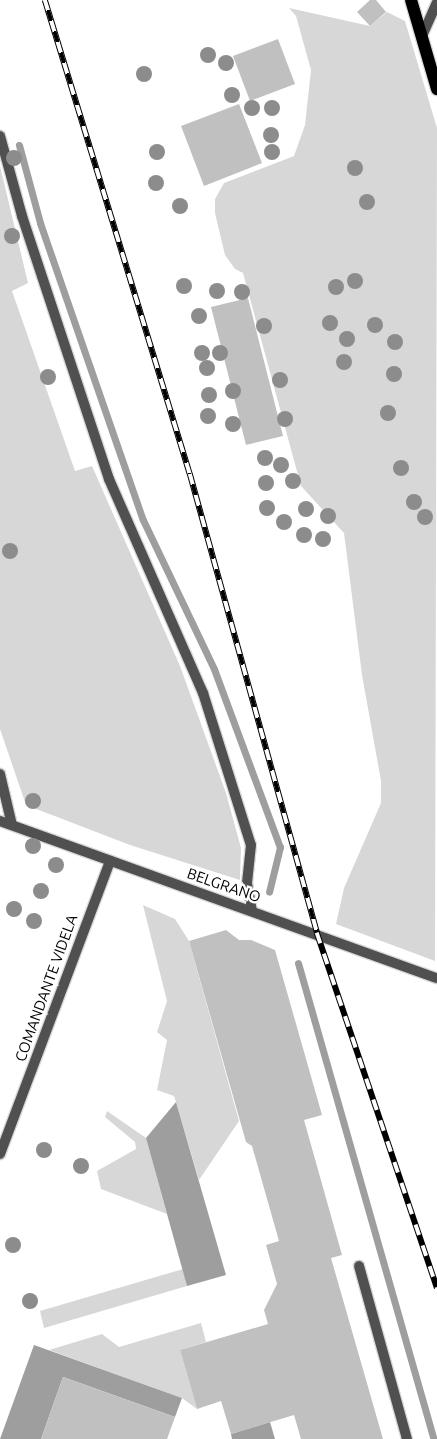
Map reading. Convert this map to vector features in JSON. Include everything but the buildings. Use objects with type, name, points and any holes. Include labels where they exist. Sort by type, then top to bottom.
[{"type":"main road","points":[[411,0],[437,89]]},
{"type":"street","points":[[422,36],[437,3]]},
{"type":"street","points":[[0,136],[22,216],[109,479],[203,693],[251,845],[247,883],[252,910]]},
{"type":"street","points":[[0,774],[12,825]]},
{"type":"street","name":"BELGRANO","points":[[0,821],[437,978]]},
{"type":"street","name":"COMANDANTE VIDELA","points":[[0,1154],[110,861]]},
{"type":"street","points":[[359,1266],[407,1439]]},
{"type":"shaded area","points":[[289,8],[370,26],[387,12],[405,21],[437,128],[435,961],[336,924],[344,888],[381,803],[381,781],[362,675],[344,533],[301,486],[243,273],[235,269],[225,255],[215,213],[215,199],[224,183],[294,156],[305,125],[311,70],[296,16]]},
{"type":"shaded area","points":[[0,166],[28,283],[12,291],[75,471],[92,466],[180,666],[226,793],[241,848],[240,880],[130,845],[26,805],[0,729]]},
{"type":"shaded area","points":[[143,905],[175,919],[189,941],[239,1121],[199,1180],[174,1096],[157,1090],[167,1040],[157,1032],[167,1001]]},
{"type":"shaded area","points":[[176,1102],[226,1275],[187,1286],[146,1138]]},
{"type":"shaded area","points":[[107,1111],[146,1138],[167,1214],[101,1189],[97,1171],[136,1149],[135,1142],[105,1117]]},
{"type":"shaded area","points":[[183,1269],[187,1286],[44,1328],[40,1311]]},
{"type":"shaded area","points":[[201,1323],[206,1342],[180,1350],[197,1409],[182,1398],[49,1350],[102,1334],[119,1347]]},
{"type":"shaded area","points":[[34,1345],[182,1398],[175,1417],[63,1377],[41,1439],[0,1439]]},
{"type":"shaded area","points":[[270,1422],[275,1439],[232,1439],[231,1434]]},
{"type":"waterway","points":[[19,145],[40,223],[143,520],[214,669],[280,847],[269,892]]},
{"type":"waterway","points":[[298,963],[434,1439]]},
{"type":"railway","points":[[45,0],[190,474],[317,933],[437,1288]]}]
